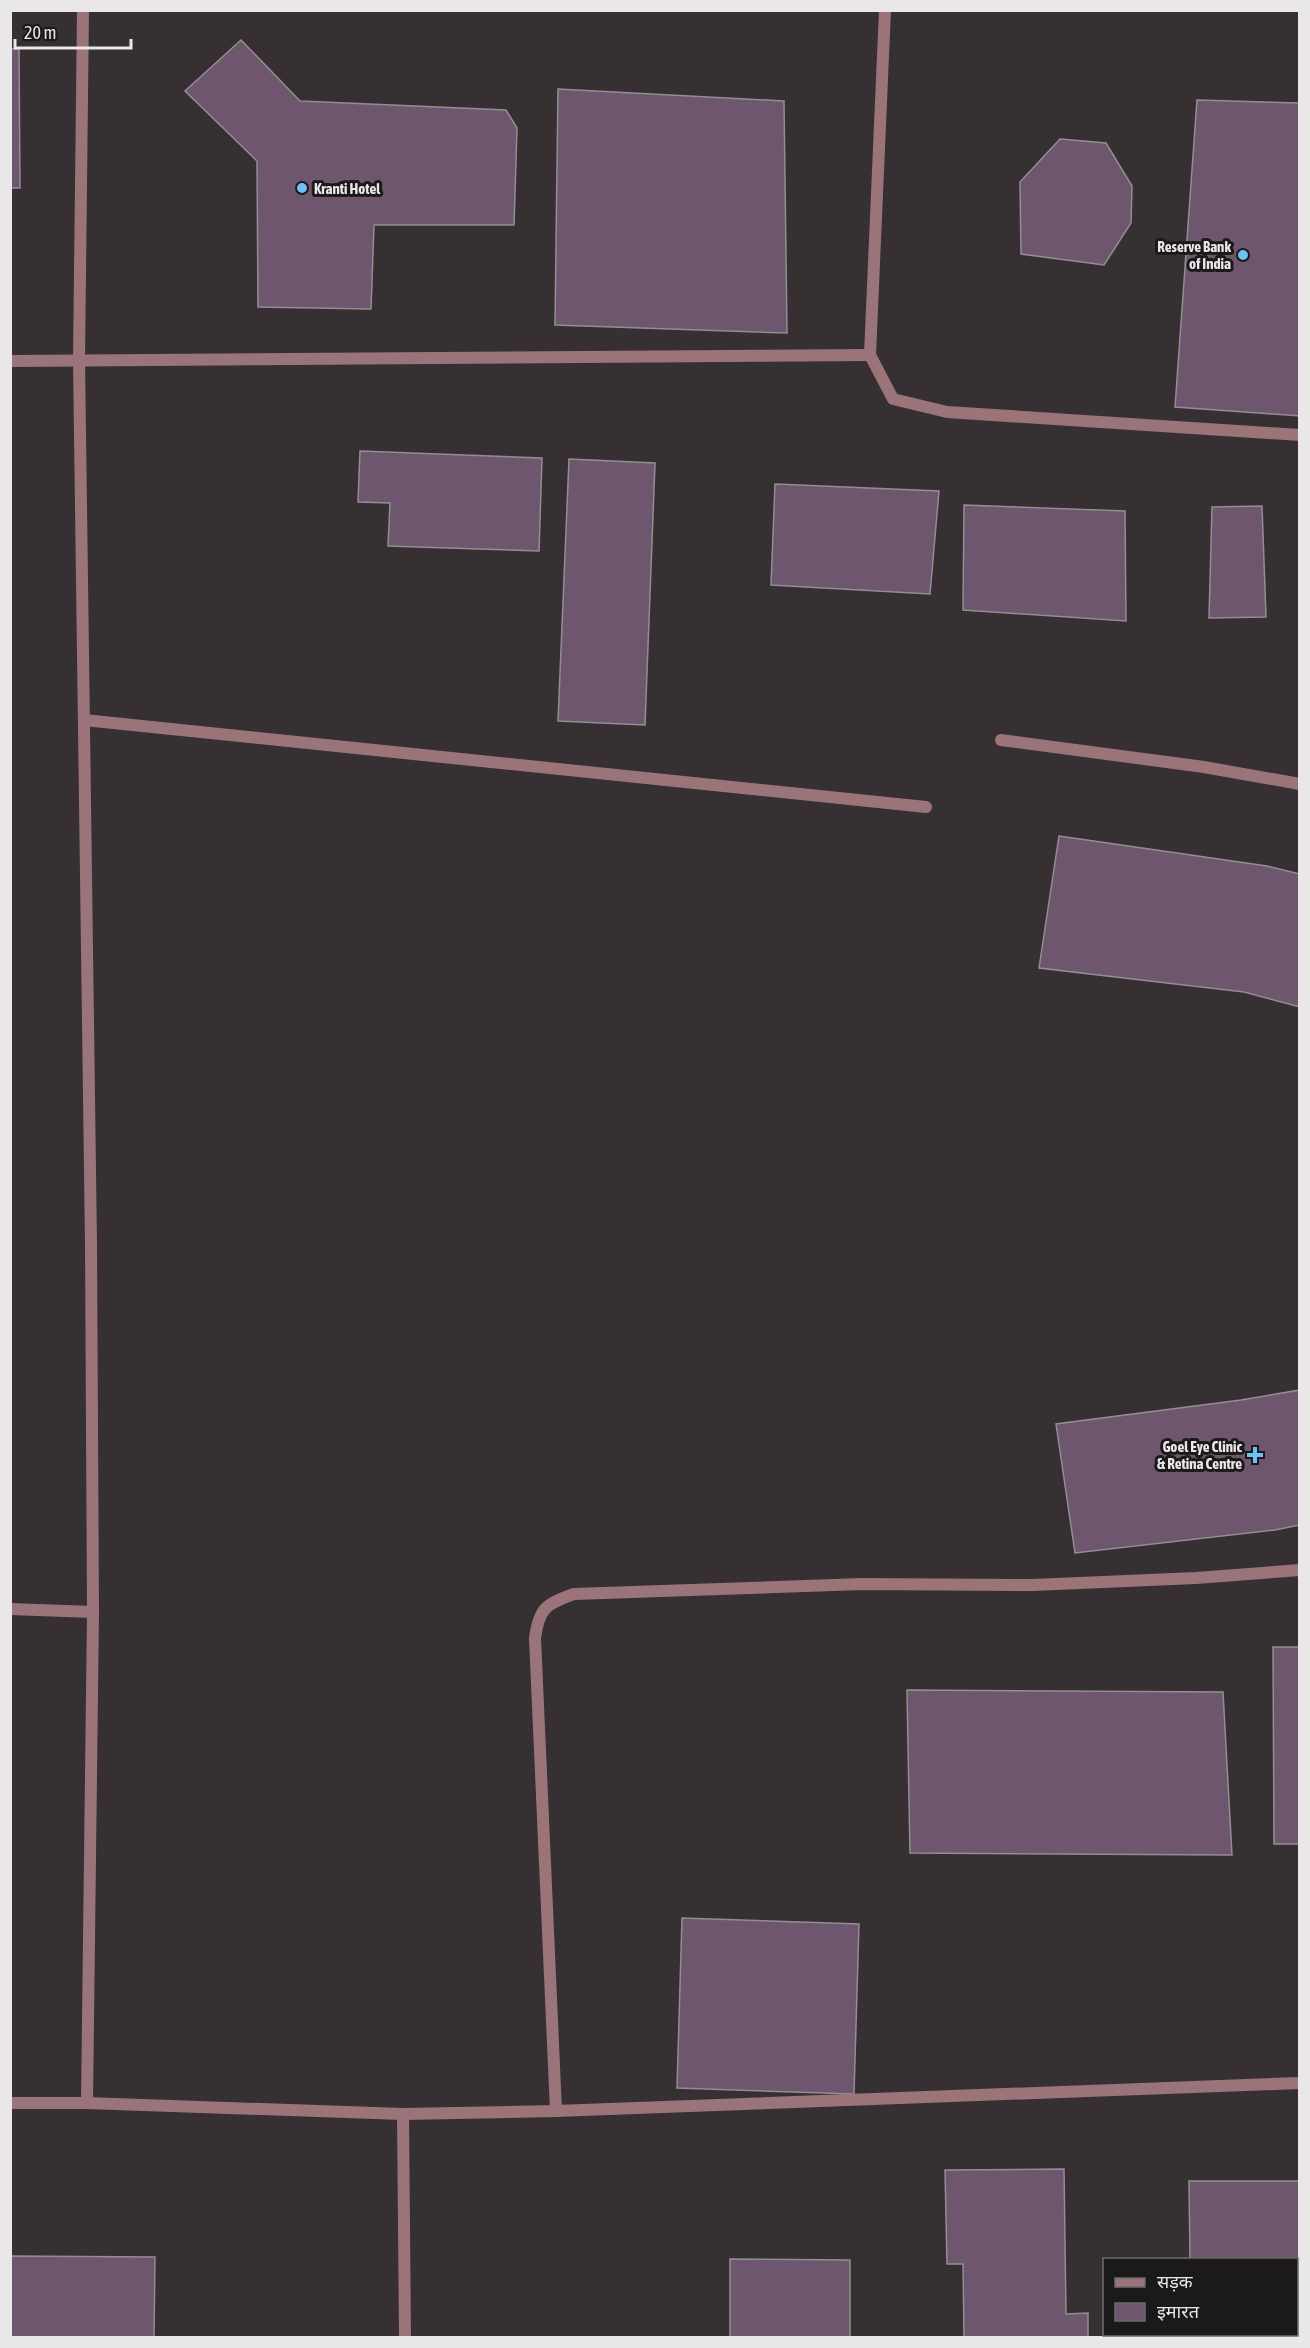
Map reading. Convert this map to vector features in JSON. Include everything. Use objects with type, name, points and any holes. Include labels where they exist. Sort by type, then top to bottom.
[{"type":"street","points":[[83,10],[79,360],[91,1243],[93,1612],[87,2103]]},
{"type":"street","points":[[885,10],[870,355],[893,399],[947,412],[1299,435]]},
{"type":"street","points":[[10,361],[870,355]]},
{"type":"street","points":[[84,720],[926,807]]},
{"type":"street","points":[[1001,740],[1204,767],[1299,784]]},
{"type":"street","points":[[556,2111],[535,1638],[538,1618],[553,1601],[574,1594],[862,1584],[1033,1585],[1196,1578],[1299,1570]]},
{"type":"street","points":[[10,1609],[93,1612]]},
{"type":"street","points":[[10,2103],[87,2103],[404,2114],[556,2111],[1299,2083]]},
{"type":"street","points":[[404,2114],[405,2337]]},
{"type":"building","points":[[241,40],[300,101],[506,110],[517,128],[514,225],[374,225],[371,309],[258,307],[257,161],[185,91]]},
{"type":"building","points":[[10,49],[19,49],[20,188],[10,188]]},
{"type":"building","points":[[558,89],[784,101],[787,333],[555,325]]},
{"type":"building","name":"Reserve Bank of India","points":[[1197,100],[1300,103],[1300,416],[1175,407]]},
{"type":"building","points":[[1060,139],[1106,143],[1132,186],[1131,223],[1104,265],[1021,254],[1020,182]]},
{"type":"building","points":[[360,451],[542,458],[539,551],[388,546],[390,503],[358,502]]},
{"type":"building","points":[[569,459],[655,463],[645,725],[558,721]]},
{"type":"building","points":[[775,484],[939,491],[930,594],[771,585]]},
{"type":"building","points":[[964,505],[1125,511],[1126,621],[963,610]]},
{"type":"building","points":[[1262,506],[1266,617],[1209,618],[1212,507]]},
{"type":"building","points":[[1059,836],[1267,866],[1300,874],[1300,1007],[1244,992],[1039,968]]},
{"type":"building","points":[[1300,1390],[1300,1525],[1275,1530],[1075,1553],[1056,1424]]},
{"type":"building","points":[[1273,1647],[1300,1647],[1300,1844],[1274,1844]]},
{"type":"building","points":[[907,1690],[1223,1692],[1232,1855],[910,1853]]},
{"type":"building","points":[[682,1918],[859,1924],[854,2094],[677,2088]]},
{"type":"building","points":[[1064,2169],[1066,2314],[1088,2313],[1088,2338],[964,2338],[963,2264],[947,2264],[945,2170]]},
{"type":"building","points":[[1189,2181],[1300,2181],[1300,2338],[1191,2338],[1191,2336],[1298,2336],[1298,2258],[1190,2258]]},
{"type":"building","points":[[10,2256],[155,2257],[154,2338],[10,2338]]},
{"type":"building","points":[[730,2259],[850,2260],[850,2338],[730,2338]]},
{"type":"place","name":"Kranti Hotel","points":[[302,188]]},
{"type":"place","name":"Reserve Bank of India","points":[[1243,255]]},
{"type":"place","name":"Goel Eye Clinic & Retina Centre","points":[[1255,1455]]}]
